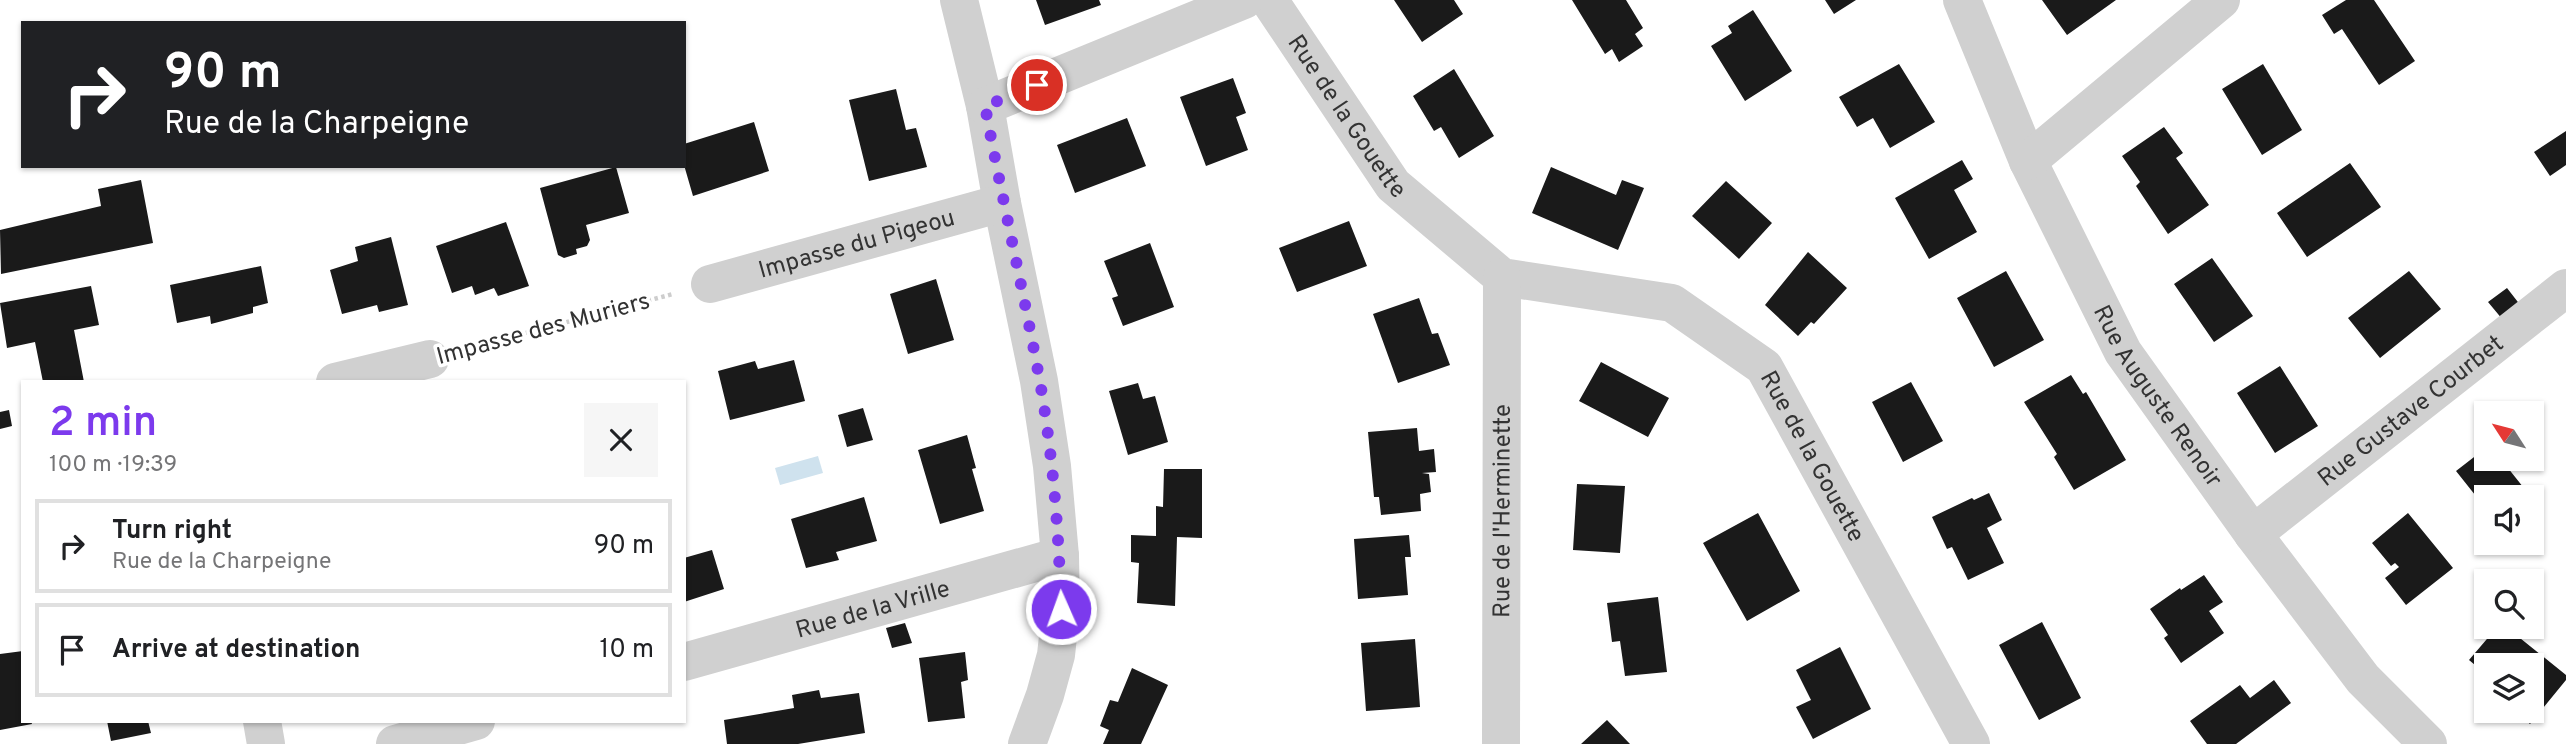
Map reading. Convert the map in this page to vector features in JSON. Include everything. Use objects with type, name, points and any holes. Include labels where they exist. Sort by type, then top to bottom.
[{"type":"street","points":[[959,0],[985,106],[1002,203],[1040,381],[1052,467],[1060,556],[1061,609],[1056,655],[1027,744]]},
{"type":"street","points":[[985,106],[1244,0]]},
{"type":"street","name":"Rue de la Gouette","points":[[1269,0],[1393,185],[1502,277],[1672,303],[1764,367],[1971,744]]},
{"type":"street","name":"Rue Auguste Renoir","points":[[1962,0],[2028,161],[2123,352],[2253,534],[2363,679],[2428,744]]},
{"type":"street","points":[[2028,161],[2221,0]]},
{"type":"street","name":"Impasse du Pigeou","points":[[710,284],[1002,203]]},
{"type":"street","name":"Rue de l'Herminette","points":[[1501,744],[1502,277]]},
{"type":"street","name":"Rue Gustave Courbet","points":[[2253,534],[2566,288]]},
{"type":"street","name":"Impasse des Muriers","points":[[343,380],[430,359]]},
{"type":"street","name":"Rue de la Vrille","points":[[686,661],[1060,556]]},
{"type":"street","points":[[262,723],[266,744]]},
{"type":"street","points":[[395,744],[469,723]]},
{"type":"path","name":"Impasse des Muriers","points":[[430,359],[710,284]]},
{"type":"water","points":[[818,456],[823,473],[780,485],[775,468]]},
{"type":"building","points":[[1036,0],[1099,0],[1101,5],[1045,25]]},
{"type":"building","points":[[1394,0],[1454,0],[1463,14],[1422,42]]},
{"type":"building","points":[[1572,0],[1626,0],[1643,28],[1635,34],[1643,46],[1619,62],[1612,49],[1605,54]]},
{"type":"building","points":[[1825,0],[1856,0],[1834,14]]},
{"type":"building","points":[[2042,0],[2116,0],[2067,35]]},
{"type":"building","points":[[2346,0],[2374,0],[2415,61],[2379,85],[2342,29],[2334,34],[2322,15]]},
{"type":"building","points":[[1753,10],[1792,71],[1745,101],[1711,46],[1732,33],[1728,26]]},
{"type":"building","points":[[1899,64],[1935,122],[1890,148],[1873,118],[1857,127],[1839,97]]},
{"type":"building","points":[[2263,64],[2302,130],[2262,155],[2222,89]]},
{"type":"building","points":[[1454,69],[1494,136],[1459,158],[1441,127],[1434,131],[1413,96]]},
{"type":"building","points":[[1233,78],[1246,113],[1236,117],[1248,150],[1206,166],[1180,97]]},
{"type":"building","points":[[896,89],[906,130],[916,128],[927,167],[869,181],[849,100]]},
{"type":"building","points":[[1127,118],[1146,166],[1075,193],[1057,145]]},
{"type":"building","points":[[754,122],[769,171],[693,196],[685,168],[686,143]]},
{"type":"building","points":[[2164,127],[2183,153],[2176,158],[2209,205],[2168,234],[2136,186],[2140,182],[2122,156]]},
{"type":"building","points":[[2566,131],[2566,165],[2550,176],[2534,152]]},
{"type":"building","points":[[1962,160],[1973,179],[1954,190],[1977,232],[1929,259],[1895,198]]},
{"type":"building","points":[[2350,163],[2381,207],[2307,257],[2277,213]]},
{"type":"building","points":[[1551,167],[1616,195],[1622,180],[1644,188],[1618,250],[1532,213]]},
{"type":"building","points":[[616,168],[629,213],[586,225],[590,240],[587,246],[576,249],[577,254],[564,258],[558,255],[540,188]]},
{"type":"building","points":[[141,180],[153,243],[1,274],[0,230],[101,206],[98,189]]},
{"type":"building","points":[[1726,181],[1772,223],[1739,259],[1692,216]]},
{"type":"building","points":[[1349,221],[1367,266],[1297,292],[1279,248]]},
{"type":"building","points":[[506,222],[529,286],[498,296],[494,288],[475,295],[472,286],[452,293],[436,246]]},
{"type":"building","points":[[391,237],[408,305],[379,312],[377,305],[342,314],[330,270],[358,261],[355,247]]},
{"type":"building","points":[[1150,243],[1174,307],[1123,326],[1112,298],[1118,296],[1104,261]]},
{"type":"building","points":[[1808,252],[1847,288],[1814,324],[1811,322],[1798,336],[1765,305]]},
{"type":"building","points":[[2212,258],[2253,316],[2214,342],[2174,284]]},
{"type":"building","points":[[261,266],[268,303],[253,307],[253,313],[211,324],[210,316],[177,323],[170,285]]},
{"type":"building","points":[[2006,271],[2044,340],[1994,367],[1957,298]]},
{"type":"building","points":[[2409,271],[2441,309],[2380,358],[2348,318]]},
{"type":"building","points":[[936,279],[954,340],[908,354],[890,294]]},
{"type":"building","points":[[91,286],[99,325],[74,330],[84,380],[43,380],[35,342],[7,348],[0,303]]},
{"type":"building","points":[[2507,288],[2521,306],[2503,320],[2488,302]]},
{"type":"building","points":[[1419,298],[1432,334],[1438,333],[1450,365],[1398,383],[1373,314]]},
{"type":"building","points":[[794,360],[805,401],[730,420],[718,371],[755,361],[758,369]]},
{"type":"building","points":[[1601,362],[1669,398],[1648,437],[1579,401]]},
{"type":"building","points":[[2280,366],[2318,426],[2275,453],[2237,393]]},
{"type":"building","points":[[2071,375],[2083,394],[2086,392],[2126,460],[2074,490],[2054,457],[2057,454],[2024,402]]},
{"type":"building","points":[[1911,382],[1943,441],[1903,462],[1872,402]]},
{"type":"building","points":[[1138,383],[1143,399],[1155,396],[1168,442],[1128,455],[1109,391]]},
{"type":"building","points":[[863,408],[873,440],[847,447],[838,415]]},
{"type":"building","points":[[9,410],[12,426],[0,429],[0,412]]},
{"type":"building","points":[[1417,428],[1419,451],[1434,449],[1436,472],[1422,473],[1429,474],[1431,492],[1420,494],[1421,511],[1381,515],[1379,497],[1374,497],[1368,432]]},
{"type":"building","points":[[967,435],[976,468],[972,469],[984,511],[940,524],[918,450]]},
{"type":"building","points":[[2474,457],[2474,471],[2510,471],[2521,485],[2474,485],[2474,494],[2456,471]]},
{"type":"building","points":[[1164,469],[1202,469],[1202,538],[1177,537],[1175,606],[1137,603],[1139,563],[1131,562],[1131,535],[1156,536],[1156,506],[1163,507]]},
{"type":"building","points":[[1577,484],[1625,486],[1620,553],[1573,550]]},
{"type":"building","points":[[1989,493],[2002,520],[1987,528],[2004,563],[1968,580],[1952,547],[1947,549],[1932,517]]},
{"type":"building","points":[[864,497],[877,541],[836,552],[839,560],[806,568],[791,519]]},
{"type":"building","points":[[1758,513],[1800,591],[1747,621],[1703,543]]},
{"type":"building","points":[[2408,513],[2453,568],[2406,605],[2385,578],[2399,567],[2395,563],[2391,566],[2372,543]]},
{"type":"building","points":[[1409,535],[1411,557],[1405,557],[1408,595],[1358,599],[1354,539]]},
{"type":"building","points":[[712,550],[724,589],[686,601],[686,557]]},
{"type":"building","points":[[2204,575],[2223,602],[2209,611],[2224,633],[2181,663],[2164,638],[2168,635],[2150,609]]},
{"type":"building","points":[[1658,597],[1667,672],[1625,676],[1620,641],[1612,642],[1607,603]]},
{"type":"building","points":[[2042,622],[2081,698],[2039,720],[1999,645]]},
{"type":"building","points":[[905,623],[912,643],[892,648],[886,628]]},
{"type":"building","points":[[1415,639],[1420,707],[1366,711],[1361,643]]},
{"type":"building","points":[[2487,639],[2521,639],[2539,653],[2475,653]]},
{"type":"building","points":[[1840,647],[1871,709],[1813,739],[1796,707],[1811,700],[1796,670]]},
{"type":"building","points":[[21,651],[21,723],[32,724],[0,730],[0,654]]},
{"type":"building","points":[[965,652],[968,680],[961,682],[965,718],[928,722],[919,658]]},
{"type":"building","points":[[2544,657],[2566,675],[2566,680],[2544,707]]},
{"type":"building","points":[[1132,668],[1168,685],[1141,744],[1103,744],[1109,730],[1100,726],[1110,700],[1118,702]]},
{"type":"building","points":[[2274,680],[2291,703],[2236,744],[2207,744],[2190,721],[2240,685],[2250,698]]},
{"type":"building","points":[[819,690],[821,698],[859,693],[865,733],[798,744],[727,744],[724,720],[794,708],[792,695]]},
{"type":"building","points":[[1607,720],[1630,744],[1581,744]]},
{"type":"building","points":[[107,723],[148,723],[151,733],[111,741]]},
{"type":"route","points":[[1037,85],[985,106],[1002,203],[1040,381],[1052,467],[1060,556],[1061,609]]}]
